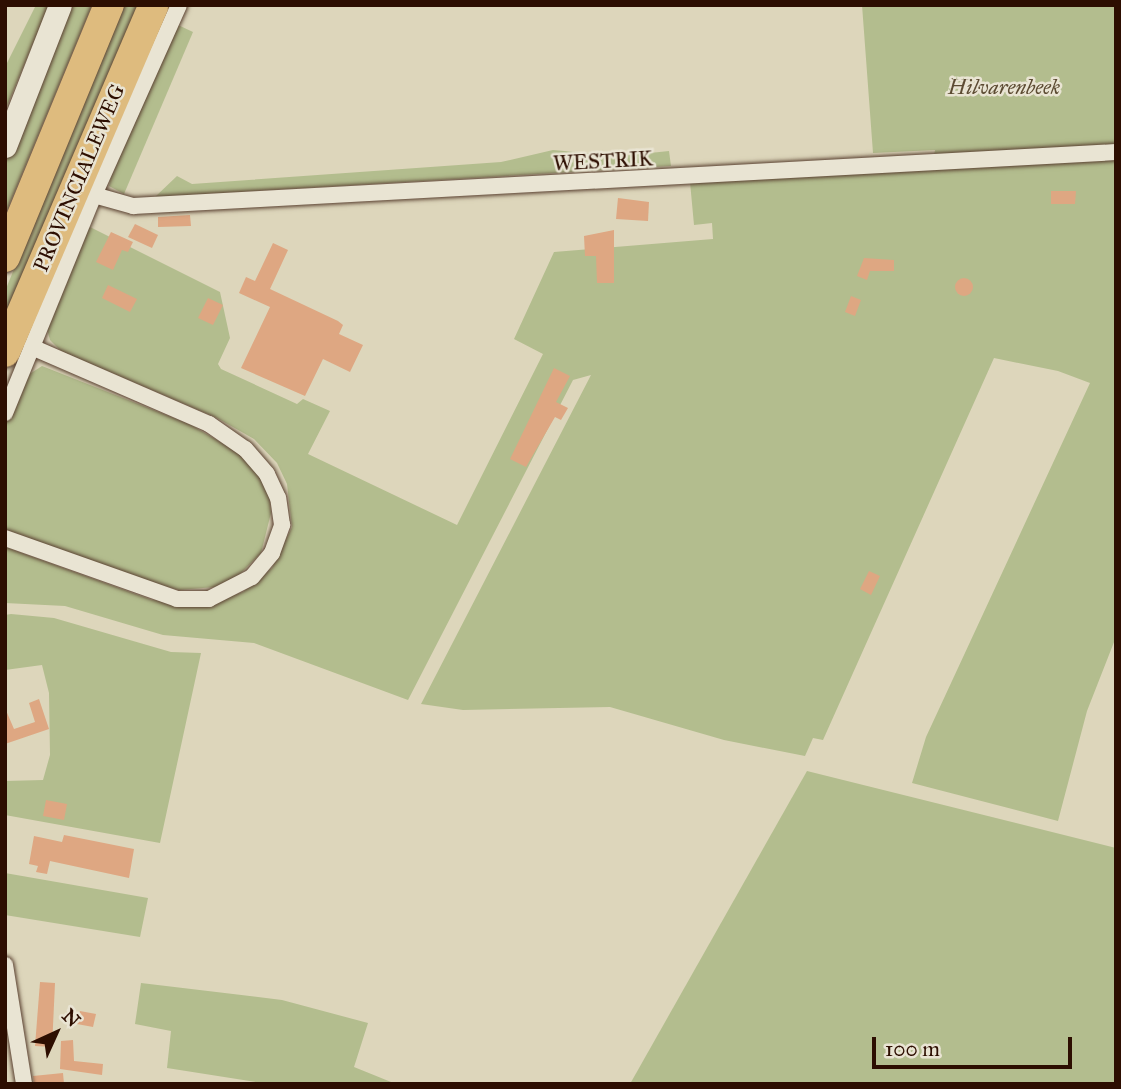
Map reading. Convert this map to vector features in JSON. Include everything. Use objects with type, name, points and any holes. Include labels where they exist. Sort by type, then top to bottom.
[{"type":"highway","name":"PROVINCIALEWEG","points":[[5,257],[109,5]]},
{"type":"highway","name":"PROVINCIALEWEG","points":[[19,350],[154,5]]},
{"type":"street","points":[[5,146],[60,5]]},
{"type":"street","points":[[5,413],[19,350],[94,195],[179,5]]},
{"type":"street","name":"WESTRIK","points":[[94,195],[133,206],[1116,152]]},
{"type":"street","points":[[5,538],[177,599],[209,599],[252,577],[272,553],[282,526],[278,498],[267,474],[245,449],[209,424],[19,350]]},
{"type":"street","points":[[5,965],[24,1084]]},
{"type":"green space","points":[[36,5],[49,5],[5,111],[5,67]]},
{"type":"green space","points":[[66,5],[92,5],[5,215],[5,165]]},
{"type":"green space","points":[[123,5],[138,5],[5,324],[5,291]]},
{"type":"green space","name":"Hilvarenbeek","points":[[862,5],[1116,5],[1116,637],[1087,711],[1058,821],[912,783],[926,737],[1090,383],[1058,371],[994,358],[823,740],[813,738],[805,756],[724,740],[610,707],[463,710],[421,704],[591,375],[573,380],[408,700],[254,643],[163,635],[65,606],[5,603],[5,547],[152,600],[205,605],[243,592],[272,568],[292,527],[287,484],[277,463],[254,439],[217,418],[61,351],[50,340],[47,329],[88,226],[220,292],[230,338],[218,364],[221,369],[297,404],[303,399],[330,411],[308,454],[457,525],[543,354],[514,339],[554,252],[713,239],[712,223],[694,225],[690,182],[931,170],[935,150],[873,153]]},
{"type":"green space","points":[[178,25],[193,32],[124,194],[109,186],[111,177]]},
{"type":"green space","points":[[553,150],[621,156],[669,151],[671,166],[155,197],[177,176],[192,184],[501,162]]},
{"type":"green space","points":[[42,366],[189,424],[236,451],[256,470],[269,493],[271,513],[261,553],[237,577],[215,587],[179,590],[132,578],[5,529],[5,427],[25,377]]},
{"type":"green space","points":[[5,615],[54,618],[171,652],[201,653],[160,843],[5,815],[5,781],[43,780],[50,755],[49,693],[42,665],[5,670]]},
{"type":"green space","points":[[807,771],[1116,848],[1116,1084],[630,1084]]},
{"type":"green space","points":[[5,873],[148,898],[140,937],[5,915]]},
{"type":"green space","points":[[141,983],[282,1000],[368,1023],[354,1067],[396,1084],[269,1084],[167,1068],[171,1031],[135,1024]]},
{"type":"building","points":[[1051,191],[1076,191],[1075,204],[1051,204]]},
{"type":"building","points":[[618,198],[649,202],[648,221],[616,219]]},
{"type":"building","points":[[190,215],[191,226],[158,227],[158,217]]},
{"type":"building","points":[[135,224],[158,235],[152,248],[128,237]]},
{"type":"building","points":[[614,230],[614,283],[597,283],[596,256],[585,256],[584,236]]},
{"type":"building","points":[[111,232],[133,242],[128,252],[122,250],[113,270],[96,262]]},
{"type":"building","points":[[273,243],[288,250],[270,289],[338,321],[343,325],[339,334],[363,345],[350,372],[323,359],[305,396],[241,368],[270,307],[239,293],[246,277],[255,281]]},
{"type":"building","points":[[864,258],[894,260],[894,271],[870,271],[867,280],[857,276]]},
{"type":"building","points":[[964,278],[972,283],[973,287],[968,295],[964,296],[956,291],[955,287],[960,279]]},
{"type":"building","points":[[108,285],[137,299],[130,312],[102,298]]},
{"type":"building","points":[[851,296],[861,300],[855,316],[845,312]]},
{"type":"building","points":[[208,298],[223,305],[213,325],[198,318]]},
{"type":"building","points":[[554,368],[570,376],[556,402],[568,408],[561,420],[555,417],[526,467],[510,459]]},
{"type":"building","points":[[869,571],[880,576],[871,595],[860,589]]},
{"type":"building","points":[[39,699],[49,729],[5,744],[5,708],[14,729],[35,722],[29,703]]},
{"type":"building","points":[[46,800],[67,804],[64,820],[43,816]]},
{"type":"building","points":[[64,835],[134,849],[129,878],[50,861],[47,874],[36,872],[38,866],[29,864],[34,836],[62,842]]},
{"type":"building","points":[[40,982],[55,983],[52,1047],[35,1046]]},
{"type":"building","points":[[80,1011],[96,1014],[93,1027],[77,1024]]},
{"type":"building","points":[[73,1040],[74,1061],[103,1064],[102,1075],[60,1069],[61,1041]]},
{"type":"building","points":[[63,1073],[64,1084],[34,1084],[33,1076]]}]
